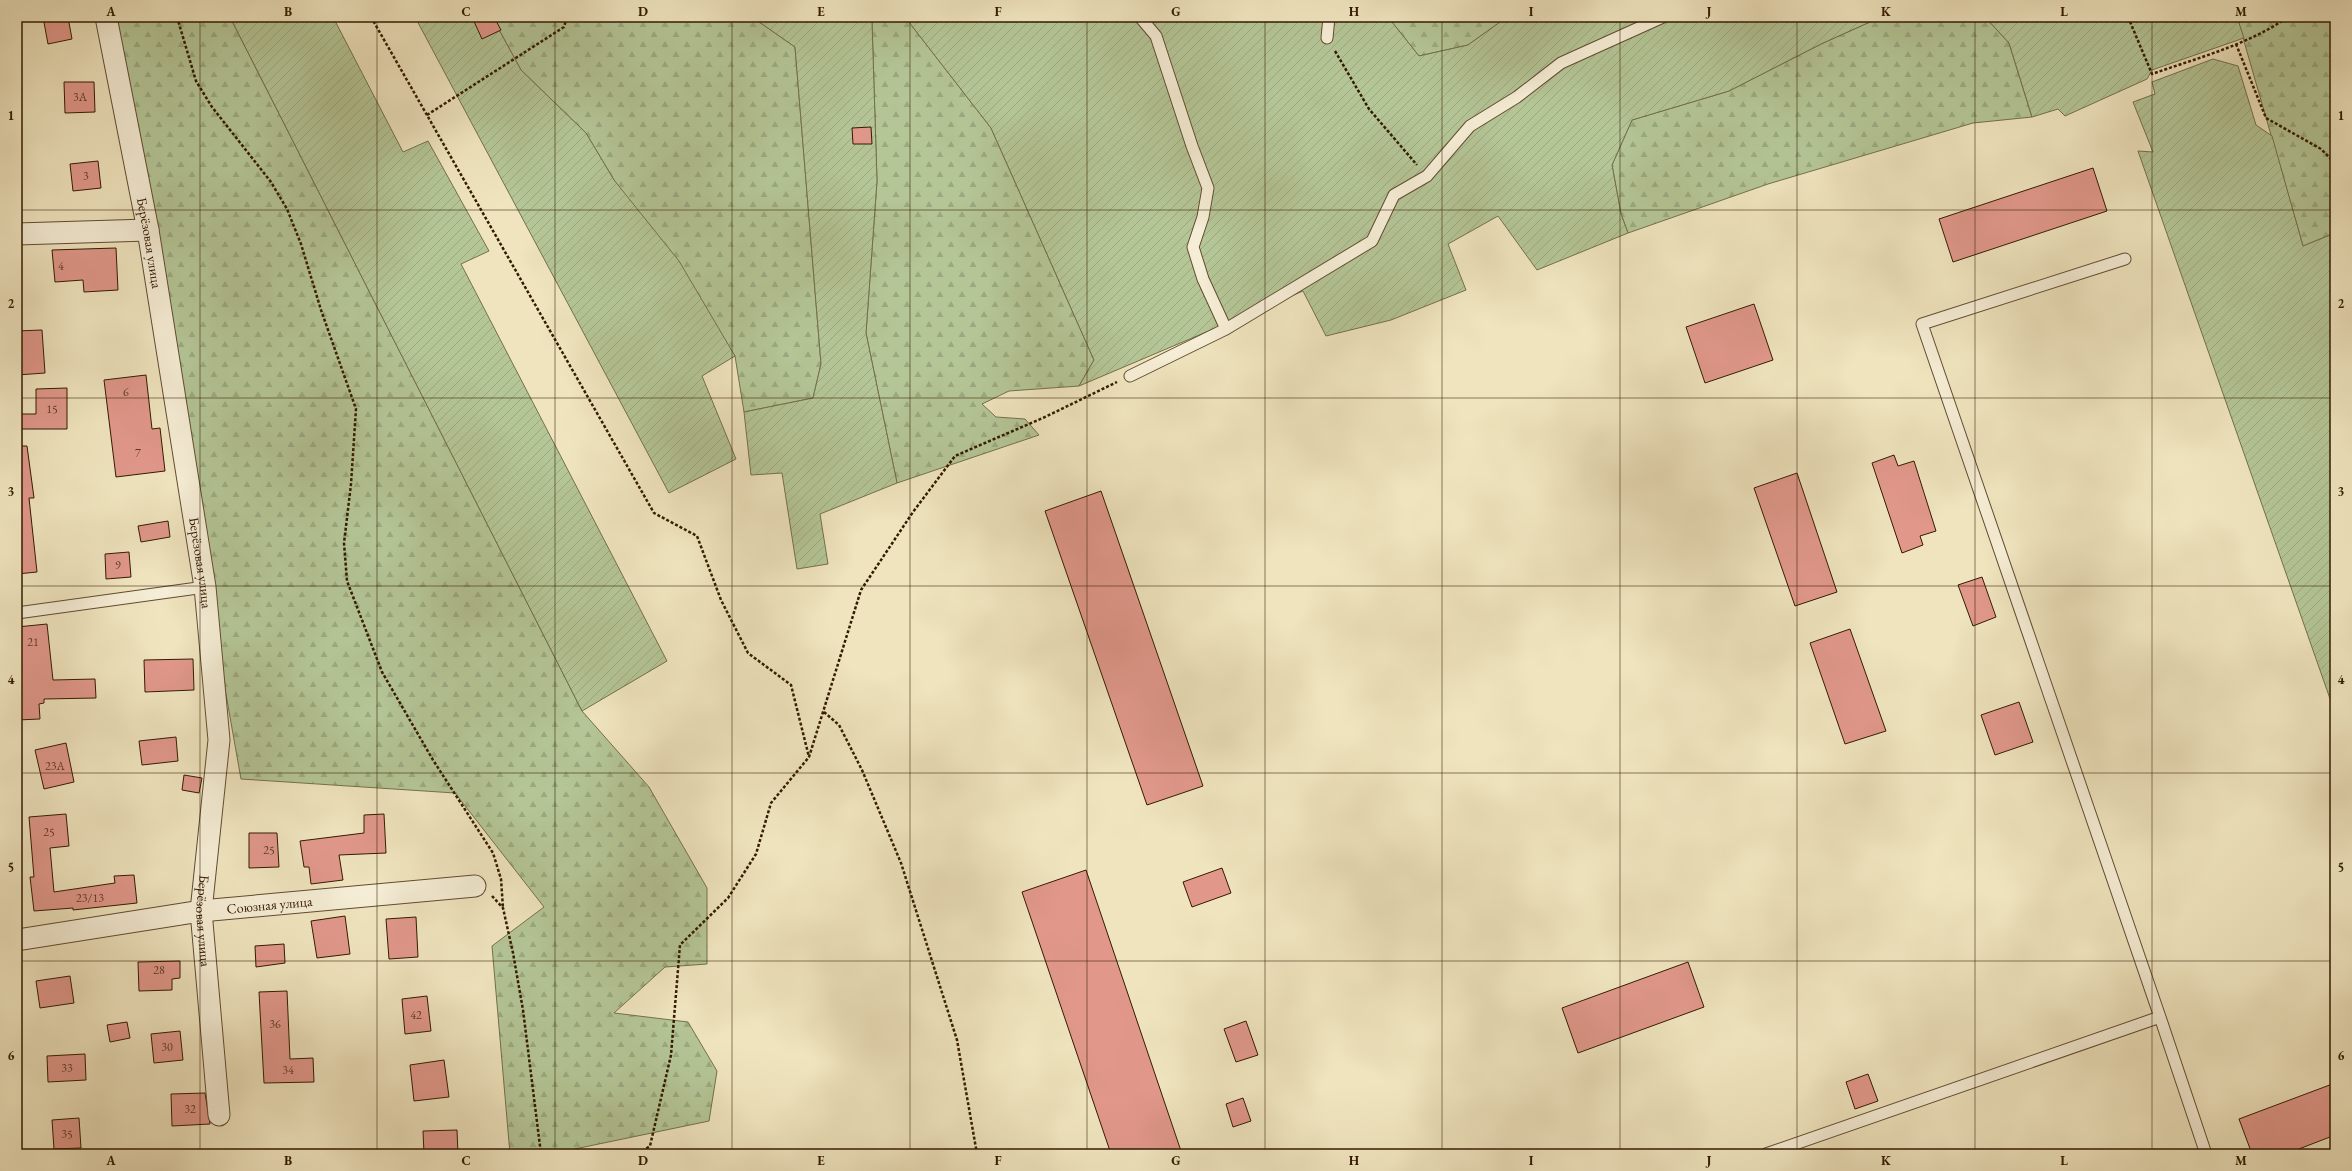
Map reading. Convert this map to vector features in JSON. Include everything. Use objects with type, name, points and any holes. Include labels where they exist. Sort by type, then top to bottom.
[{"type":"street","name":"Берёзовая улица","points":[[106,17],[148,230],[205,587],[220,740],[201,911],[219,1115]]},
{"type":"street","points":[[17,234],[148,230]]},
{"type":"street","name":"Союзная улица","points":[[17,940],[201,911],[475,886]]},
{"type":"lane","points":[[1140,17],[1156,36],[1192,146],[1208,188],[1204,217],[1193,247],[1203,279],[1226,329]]},
{"type":"lane","points":[[1328,38],[1329,17]]},
{"type":"lane","points":[[1130,376],[1226,329],[1372,241],[1394,195],[1426,176],[1470,126],[1517,97],[1561,63],[1663,17]]},
{"type":"lane","points":[[2125,259],[1922,324],[2206,1154]]},
{"type":"lane","points":[[17,613],[205,587]]},
{"type":"lane","points":[[1766,1154],[2160,1017]]},
{"type":"path","points":[[177,17],[196,81],[212,107],[270,182],[287,209],[301,244],[321,310],[356,409],[351,484],[344,543],[347,581],[382,672],[433,760],[493,853],[501,879],[503,908],[523,1010],[541,1154]]},
{"type":"path","points":[[371,17],[654,513],[697,536],[721,600],[748,653],[791,685],[809,757]]},
{"type":"path","points":[[426,115],[564,27],[567,17]]},
{"type":"path","points":[[2128,17],[2152,74],[2236,44],[2272,28],[2288,17]]},
{"type":"path","points":[[1328,38],[1369,109],[1426,176]]},
{"type":"path","points":[[2236,44],[2266,118],[2321,149],[2335,163]]},
{"type":"path","points":[[638,1154],[650,1146],[671,1055],[680,945],[728,898],[756,854],[771,803],[809,757],[861,590],[913,512],[955,456],[1045,417],[1130,376]]},
{"type":"path","points":[[824,712],[839,725],[862,770],[901,863],[957,1040],[977,1154]]},
{"type":"path","points":[[475,886],[493,896],[503,908]]},
{"type":"green space","points":[[106,17],[230,17],[582,711],[649,787],[707,888],[707,964],[665,967],[614,1013],[688,1022],[717,1071],[709,1121],[570,1150],[562,1154],[510,1154],[492,946],[544,907],[455,793],[241,779]]},
{"type":"green space","points":[[230,17],[333,17],[403,152],[428,141],[489,251],[461,264],[667,661],[582,711]]},
{"type":"green space","points":[[415,17],[492,17],[521,70],[586,133],[614,180],[679,261],[735,356],[702,376],[736,459],[669,493]]},
{"type":"green space","points":[[492,17],[752,17],[795,47],[821,364],[813,398],[744,412],[735,356],[614,180],[586,133],[521,70]]},
{"type":"green space","points":[[752,17],[869,17],[872,22],[877,181],[866,333],[897,483],[820,514],[828,564],[797,569],[782,473],[751,475],[744,412],[813,398],[821,364],[795,47]]},
{"type":"green space","points":[[886,17],[905,17],[991,128],[1094,360],[1079,386],[1009,391],[982,404],[996,417],[1025,419],[1039,435],[897,483],[866,333],[877,181],[872,22]]},
{"type":"green space","points":[[905,17],[1388,17],[1419,56],[1468,45],[1507,17],[1881,17],[1821,44],[1729,91],[1632,120],[1612,165],[1621,214],[1628,233],[1537,270],[1498,216],[1448,244],[1466,290],[1391,320],[1326,336],[1303,291],[1079,386],[1094,360],[991,128]]},
{"type":"green space","points":[[1388,17],[1507,17],[1468,45],[1419,56]]},
{"type":"green space","points":[[1881,17],[1985,17],[2009,43],[2032,117],[1973,123],[1768,184],[1628,233],[1621,214],[1612,165],[1632,120],[1729,91],[1821,44]]},
{"type":"green space","points":[[1985,17],[2237,17],[2244,38],[2152,70],[2147,79],[2065,116],[2058,109],[2032,117],[2009,43]]},
{"type":"green space","points":[[2237,17],[2335,17],[2335,233],[2303,246]]},
{"type":"green space","points":[[2213,59],[2238,66],[2256,125],[2272,136],[2303,246],[2335,233],[2335,713],[2138,151],[2153,152],[2133,102],[2155,94],[2152,82]]},
{"type":"building","points":[[43,17],[68,17],[72,39],[48,44]]},
{"type":"building","points":[[472,17],[494,17],[501,30],[482,39]]},
{"type":"building","points":[[64,82],[94,82],[95,112],[65,113]]},
{"type":"building","points":[[871,127],[872,144],[853,144],[852,128]]},
{"type":"building","points":[[98,161],[101,188],[73,191],[70,164]]},
{"type":"building","points":[[2093,168],[2107,211],[1953,262],[1939,219]]},
{"type":"building","points":[[116,248],[118,290],[84,292],[83,280],[55,282],[52,250]]},
{"type":"building","points":[[1754,304],[1773,360],[1705,383],[1686,327]]},
{"type":"building","points":[[42,330],[45,373],[17,375],[17,331]]},
{"type":"building","points":[[146,375],[152,429],[160,428],[165,471],[116,477],[104,380]]},
{"type":"building","points":[[67,388],[67,429],[17,429],[17,414],[36,414],[36,389]]},
{"type":"building","points":[[17,446],[27,446],[34,498],[29,498],[37,572],[17,574]]},
{"type":"building","points":[[1894,455],[1898,466],[1914,461],[1936,531],[1920,536],[1923,545],[1902,553],[1872,463]]},
{"type":"building","points":[[1797,473],[1837,592],[1795,606],[1754,488]]},
{"type":"building","points":[[1101,491],[1203,786],[1147,805],[1045,511]]},
{"type":"building","points":[[168,521],[170,537],[141,542],[138,526]]},
{"type":"building","points":[[129,552],[131,577],[106,579],[105,554]]},
{"type":"building","points":[[1982,577],[1996,617],[1973,626],[1958,585]]},
{"type":"building","points":[[47,624],[53,680],[95,679],[96,698],[44,699],[44,703],[39,704],[40,719],[17,720],[17,681],[19,681],[17,627]]},
{"type":"building","points":[[1850,629],[1886,731],[1845,744],[1810,643]]},
{"type":"building","points":[[193,659],[194,690],[145,692],[144,660]]},
{"type":"building","points":[[2019,702],[2033,742],[1995,755],[1981,715]]},
{"type":"building","points":[[176,737],[178,761],[142,765],[139,741]]},
{"type":"building","points":[[66,743],[74,782],[44,789],[35,750]]},
{"type":"building","points":[[184,775],[202,778],[199,793],[182,790]]},
{"type":"building","points":[[66,814],[69,846],[50,848],[54,892],[115,883],[114,876],[134,875],[137,903],[73,910],[73,908],[34,911],[30,877],[34,877],[29,817]]},
{"type":"building","points":[[384,814],[386,853],[339,855],[343,880],[311,884],[309,867],[304,867],[300,841],[364,833],[364,815]]},
{"type":"building","points":[[249,833],[277,833],[279,867],[249,868]]},
{"type":"building","points":[[1222,868],[1231,893],[1192,907],[1183,882]]},
{"type":"building","points":[[1086,870],[1182,1154],[1111,1154],[1022,892]]},
{"type":"building","points":[[345,916],[350,954],[317,958],[311,921]]},
{"type":"building","points":[[416,917],[418,957],[389,959],[386,919]]},
{"type":"building","points":[[284,944],[285,963],[256,967],[255,946]]},
{"type":"building","points":[[180,961],[180,978],[172,979],[172,990],[139,991],[138,962]]},
{"type":"building","points":[[1688,962],[1704,1007],[1578,1053],[1562,1008]]},
{"type":"building","points":[[70,976],[74,1003],[40,1008],[36,981]]},
{"type":"building","points":[[287,991],[290,1059],[313,1058],[314,1082],[264,1083],[259,992]]},
{"type":"building","points":[[427,996],[431,1031],[405,1034],[402,999]]},
{"type":"building","points":[[1246,1021],[1258,1055],[1236,1062],[1224,1029]]},
{"type":"building","points":[[127,1022],[130,1038],[110,1042],[107,1025]]},
{"type":"building","points":[[180,1031],[183,1060],[154,1063],[151,1034]]},
{"type":"building","points":[[85,1054],[86,1080],[48,1082],[47,1056]]},
{"type":"building","points":[[444,1060],[449,1097],[414,1101],[410,1065]]},
{"type":"building","points":[[1868,1074],[1878,1101],[1855,1109],[1846,1082]]},
{"type":"building","points":[[2335,1083],[2335,1135],[2286,1154],[2252,1154],[2239,1119]]},
{"type":"building","points":[[205,1093],[210,1124],[172,1126],[171,1094]]},
{"type":"building","points":[[1243,1098],[1251,1121],[1233,1127],[1226,1104]]},
{"type":"building","points":[[79,1118],[81,1148],[54,1149],[52,1120]]},
{"type":"building","points":[[457,1130],[458,1154],[424,1154],[423,1131]]}]
